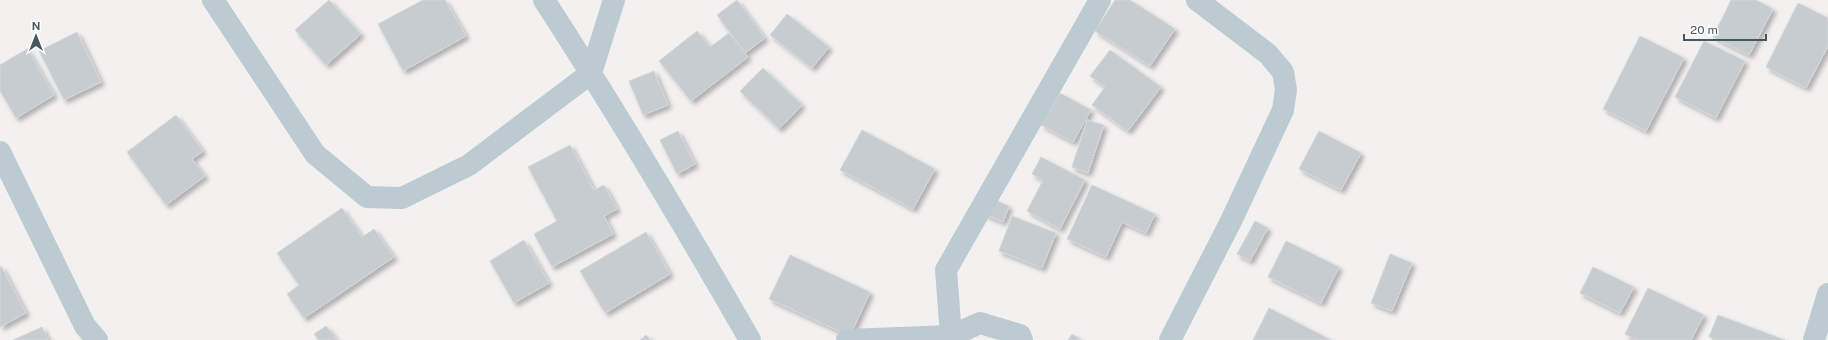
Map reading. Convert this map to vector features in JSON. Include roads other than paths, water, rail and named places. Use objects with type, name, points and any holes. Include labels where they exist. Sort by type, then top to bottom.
[{"type":"street","points":[[214,0],[315,154],[367,197],[402,198],[468,164],[591,73],[614,0]]},
{"type":"street","points":[[544,0],[591,73],[679,218],[750,340]]},
{"type":"street","points":[[951,336],[946,270],[1100,0]]},
{"type":"street","points":[[1170,340],[1231,221],[1283,110],[1286,90],[1283,72],[1268,54],[1197,0]]},
{"type":"street","points":[[0,152],[85,326],[96,340]]},
{"type":"street","points":[[1814,340],[1828,294]]},
{"type":"street","points":[[847,340],[951,336],[980,324],[1020,335],[1022,340]]}]
